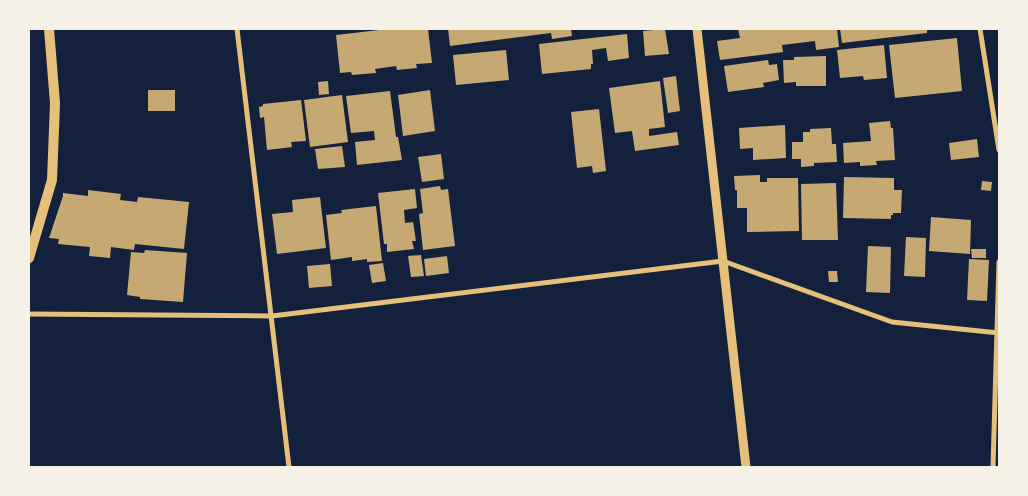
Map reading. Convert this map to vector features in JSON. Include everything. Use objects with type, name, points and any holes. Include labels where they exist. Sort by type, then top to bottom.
[{"type":"main road","points":[[29,258],[52,180],[55,103],[49,29]]},
{"type":"street","points":[[237,29],[289,467]]},
{"type":"street","points":[[697,29],[746,467]]},
{"type":"street","points":[[980,29],[999,150]]},
{"type":"street","points":[[29,314],[272,316],[723,261],[892,322],[998,333]]},
{"type":"street","points":[[993,467],[999,262]]},
{"type":"building","points":[[388,29],[428,29],[432,63],[416,64],[417,68],[397,70],[396,66],[375,69],[376,73],[352,75],[351,72],[340,73],[336,35]]},
{"type":"building","points":[[448,29],[571,29],[572,36],[552,39],[551,33],[450,46]]},
{"type":"building","points":[[665,29],[669,54],[645,56],[643,31]]},
{"type":"building","points":[[738,29],[837,29],[839,47],[816,50],[815,41],[782,45],[783,52],[720,60],[717,41],[740,38]]},
{"type":"building","points":[[840,29],[927,29],[927,33],[842,43]]},
{"type":"building","points":[[627,34],[629,58],[608,61],[606,48],[592,50],[593,64],[591,64],[591,69],[542,74],[539,44]]},
{"type":"building","points":[[957,38],[962,91],[895,98],[889,45]]},
{"type":"building","points":[[884,45],[887,78],[864,80],[863,76],[840,78],[837,50]]},
{"type":"building","points":[[506,50],[509,80],[456,85],[453,55]]},
{"type":"building","points":[[826,56],[826,86],[796,86],[796,82],[784,83],[783,60],[794,60],[794,57]]},
{"type":"building","points":[[768,60],[769,65],[777,64],[779,80],[763,83],[764,87],[728,92],[724,66]]},
{"type":"building","points":[[676,76],[680,111],[668,113],[663,78]]},
{"type":"building","points":[[328,81],[329,94],[319,95],[318,82]]},
{"type":"building","points":[[660,81],[665,127],[649,129],[649,136],[677,132],[679,145],[635,151],[632,131],[615,133],[609,88]]},
{"type":"building","points":[[148,90],[175,90],[175,111],[148,111]]},
{"type":"building","points":[[430,90],[435,131],[403,136],[398,95]]},
{"type":"building","points":[[390,91],[396,137],[398,137],[402,160],[357,165],[355,142],[375,140],[374,131],[351,133],[346,96]]},
{"type":"building","points":[[342,95],[348,142],[310,147],[304,100]]},
{"type":"building","points":[[301,100],[306,141],[291,142],[292,147],[267,150],[264,117],[260,118],[259,107],[263,106],[263,104]]},
{"type":"building","points":[[599,109],[606,171],[593,173],[592,166],[577,168],[571,112]]},
{"type":"building","points":[[890,121],[891,128],[893,128],[895,160],[876,161],[877,165],[860,166],[860,162],[844,163],[843,143],[871,141],[869,123]]},
{"type":"building","points":[[785,125],[786,158],[753,160],[753,148],[740,149],[739,128]]},
{"type":"building","points":[[831,128],[832,144],[836,144],[837,162],[814,163],[814,166],[801,167],[801,159],[792,159],[792,142],[803,142],[803,132],[810,132],[810,129]]},
{"type":"building","points":[[977,139],[979,157],[951,160],[949,143]]},
{"type":"building","points":[[342,146],[345,167],[318,169],[315,149]]},
{"type":"building","points":[[441,154],[444,179],[422,182],[418,157]]},
{"type":"building","points":[[760,175],[760,182],[767,182],[767,178],[798,178],[799,231],[747,232],[747,208],[737,208],[737,190],[735,190],[734,176]]},
{"type":"building","points":[[844,177],[894,178],[894,190],[902,190],[901,213],[893,213],[891,219],[843,218]]},
{"type":"building","points":[[982,181],[992,182],[991,191],[981,190]]},
{"type":"building","points":[[836,183],[838,240],[802,240],[801,184]]},
{"type":"building","points":[[440,186],[441,190],[448,189],[455,246],[423,250],[419,214],[423,213],[420,189]]},
{"type":"building","points":[[415,189],[417,208],[404,210],[405,223],[413,222],[416,241],[412,241],[414,249],[387,252],[387,244],[384,244],[378,193]]},
{"type":"building","points":[[88,190],[121,194],[120,200],[137,202],[138,197],[189,202],[184,249],[135,244],[134,250],[111,247],[110,258],[89,256],[90,247],[58,244],[59,239],[49,238],[63,193],[88,196]]},
{"type":"building","points":[[320,197],[326,248],[277,254],[272,214],[293,212],[292,200]]},
{"type":"building","points":[[376,206],[382,261],[367,262],[367,259],[352,261],[352,257],[331,260],[326,215],[342,213],[341,210]]},
{"type":"building","points":[[931,217],[971,220],[970,254],[929,251]]},
{"type":"building","points":[[906,237],[926,238],[925,277],[904,276]]},
{"type":"building","points":[[868,246],[891,247],[890,293],[866,292]]},
{"type":"building","points":[[971,249],[986,249],[986,258],[972,258]]},
{"type":"building","points":[[145,250],[187,253],[183,302],[140,299],[140,297],[127,295],[131,252],[144,253]]},
{"type":"building","points":[[421,255],[424,276],[411,277],[408,256]]},
{"type":"building","points":[[447,256],[449,273],[426,276],[424,259]]},
{"type":"building","points":[[969,259],[989,260],[987,301],[967,300]]},
{"type":"building","points":[[383,263],[386,281],[372,283],[369,265]]},
{"type":"building","points":[[330,264],[332,286],[309,288],[307,266]]},
{"type":"building","points":[[828,271],[837,271],[838,282],[829,282]]}]
